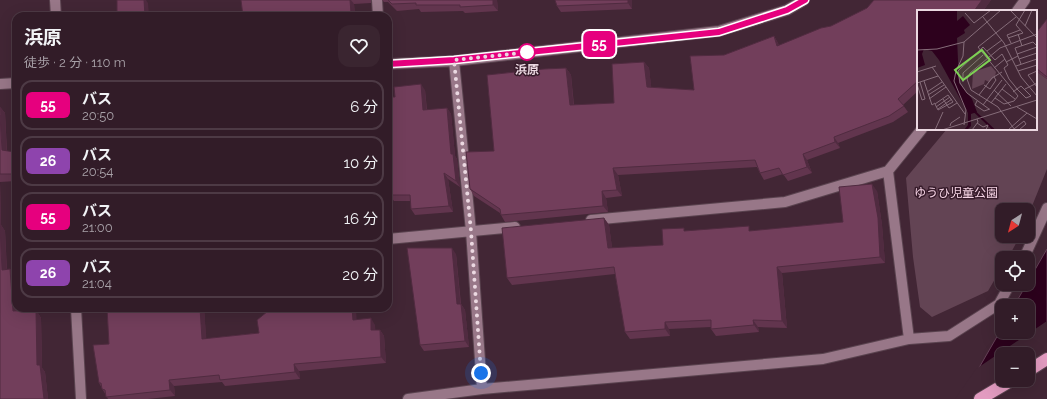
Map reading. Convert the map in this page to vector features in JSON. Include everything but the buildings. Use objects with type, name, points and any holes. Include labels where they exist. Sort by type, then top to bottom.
[{"type":"highway","points":[[1035,367],[1047,359]]},
{"type":"highway","points":[[980,399],[1000,387]]},
{"type":"street","points":[[55,0],[56,12]]},
{"type":"street","points":[[377,0],[378,12]]},
{"type":"street","points":[[392,64],[454,60],[719,32],[787,10],[804,0]]},
{"type":"street","points":[[1018,10],[1025,0]]},
{"type":"street","points":[[454,60],[471,231],[482,389]]},
{"type":"street","points":[[0,84],[12,83]]},
{"type":"street","points":[[581,221],[785,202],[888,171],[921,130]]},
{"type":"street","points":[[888,171],[909,339]]},
{"type":"street","points":[[1027,251],[1047,208]]},
{"type":"street","points":[[392,238],[526,226]]},
{"type":"street","points":[[408,399],[482,389],[823,359],[909,339],[949,336],[999,304],[1006,291]]},
{"type":"street","points":[[76,312],[81,399]]},
{"type":"green space","name":"ゆうひ児童公園","points":[[1037,72],[1047,79],[1047,169],[1033,203],[995,203],[995,243],[1016,243],[1012,251],[995,251],[995,279],[988,291],[932,317],[920,307],[913,257],[906,178],[946,130],[1037,130]]},
{"type":"shaded area","points":[[1047,249],[1047,399],[957,399],[976,373],[996,339],[1035,339],[1035,299],[1018,299],[1023,291],[1035,291],[1035,270]]},
{"type":"pier","points":[[1047,321],[1047,399],[955,399],[976,369],[995,356],[995,387],[1035,387],[1035,347],[1009,347],[1020,339],[1035,339],[1035,329]]},
{"type":"bus line","name":"55","points":[[392,64],[454,60],[641,39],[719,32],[787,10],[805,0]]},
{"type":"place","name":"浜原","points":[[527,52]]},
{"type":"route","points":[[481,373],[471,231],[454,60],[532,52],[527,52]]}]
